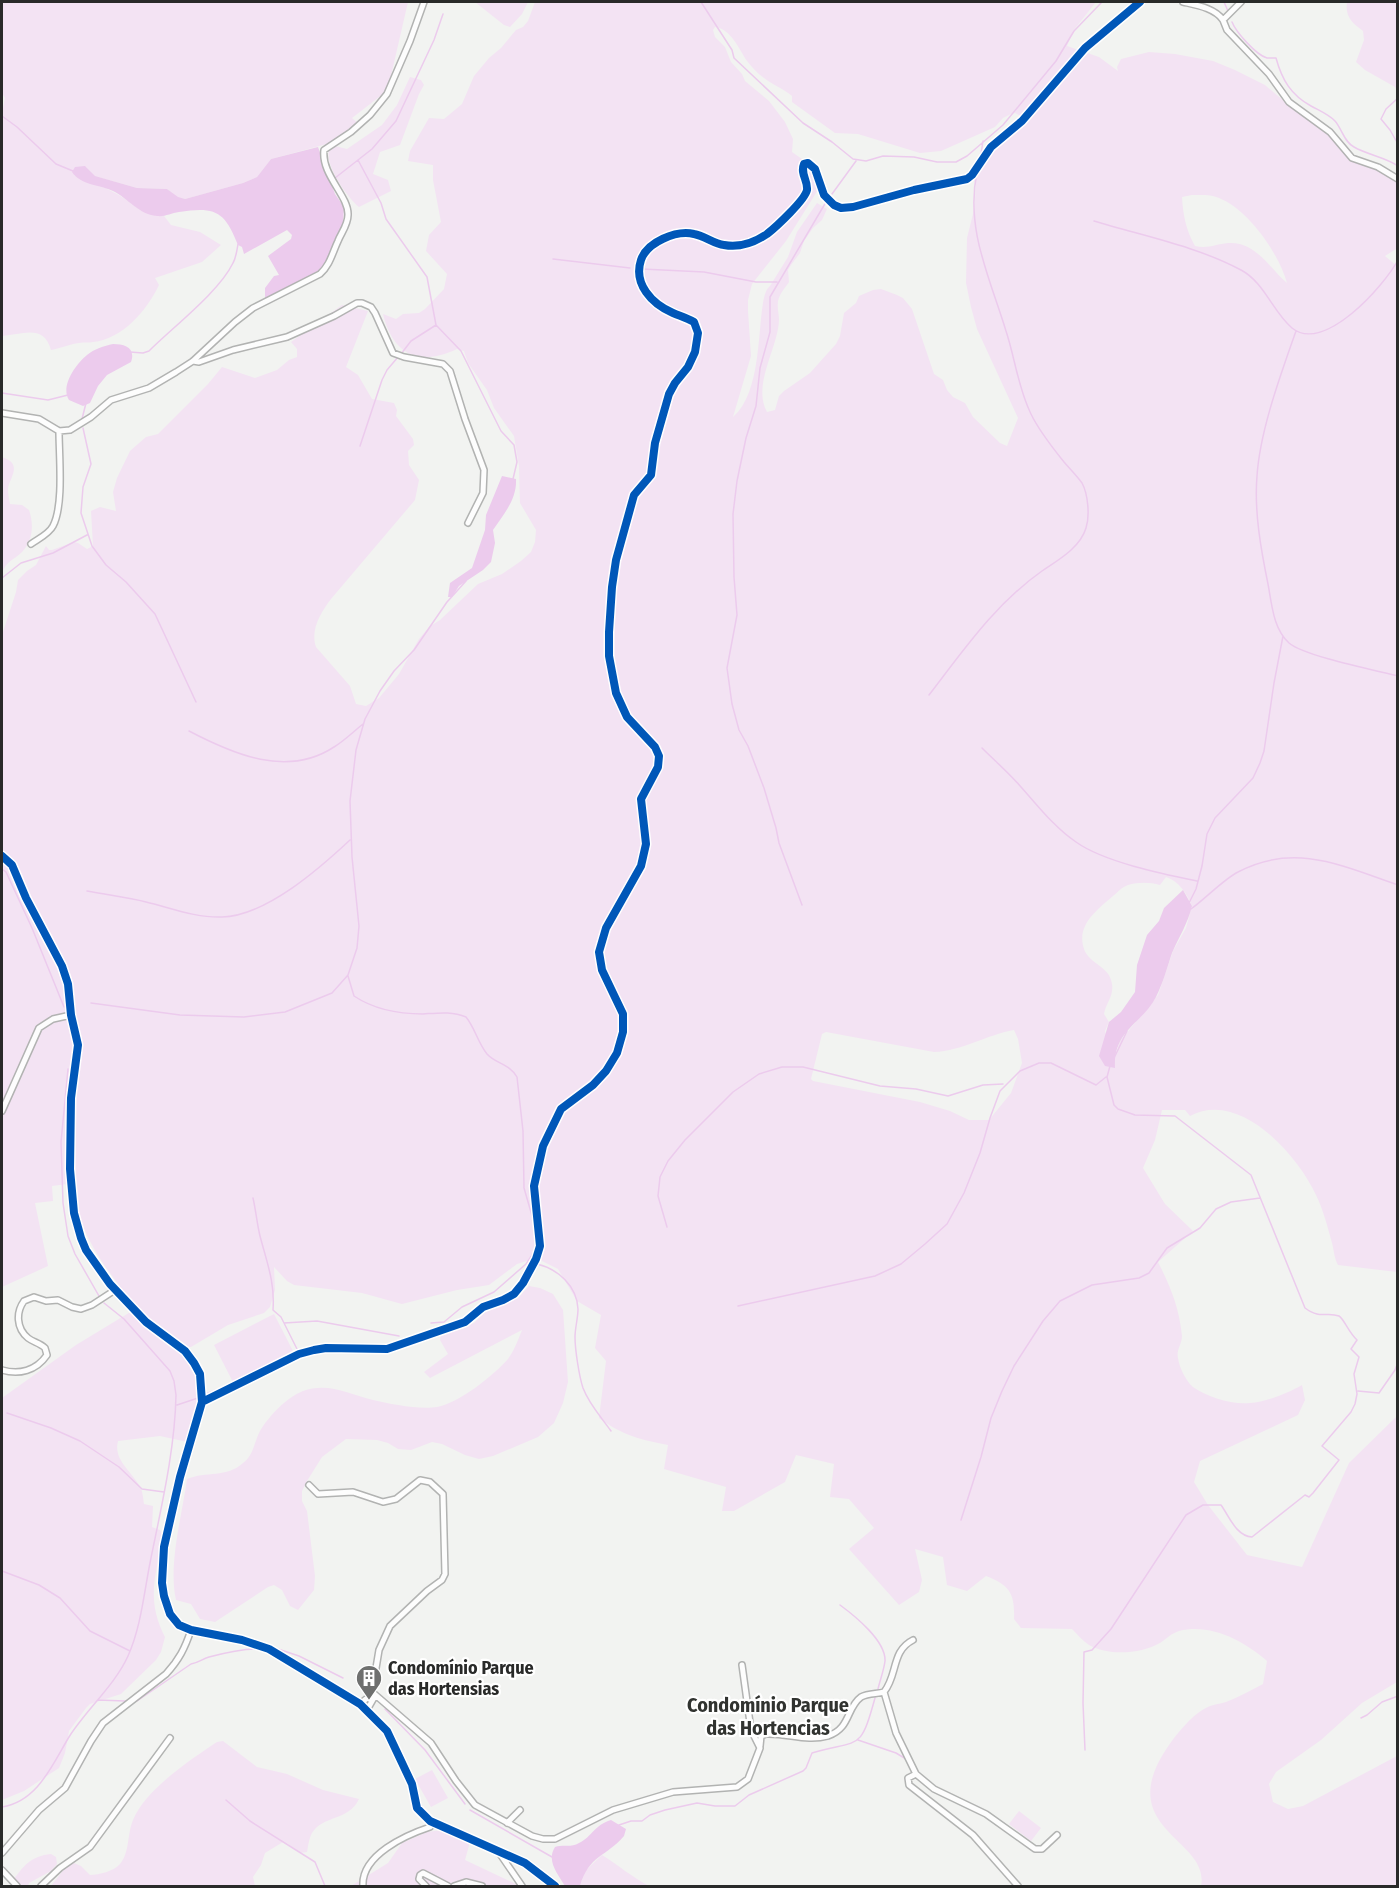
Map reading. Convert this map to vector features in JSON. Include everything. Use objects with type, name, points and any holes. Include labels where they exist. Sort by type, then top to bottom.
[{"type":"street","points":[[2,413],[39,419],[58,431],[65,432],[78,426],[111,400],[149,388],[193,361],[244,313],[309,281],[327,268],[348,216],[345,203],[327,167],[324,150],[356,128],[387,94],[410,41],[423,2]]},
{"type":"street","points":[[202,1402],[299,1354],[326,1348],[387,1349],[465,1322],[483,1307],[514,1294],[526,1278],[540,1246],[534,1186],[543,1146],[561,1109],[600,1078],[612,1063],[620,1045],[623,1014],[602,970],[599,952],[606,928],[641,866],[646,844],[641,799],[658,767],[659,756],[655,747],[627,717],[616,693],[609,657],[612,587],[616,560],[634,495],[651,475],[655,443],[669,394],[692,360],[698,341],[694,322],[666,309],[640,284],[639,267],[646,250],[655,243],[682,233],[694,233],[723,245],[744,244],[756,240],[778,224],[804,196],[807,190],[802,170],[804,164],[808,163],[815,169],[824,195],[834,205],[841,207],[853,207],[968,178],[991,147],[1022,121],[1085,48],[1140,2]]},
{"type":"street","points":[[1183,2],[1220,15],[1227,30],[1269,74],[1288,102],[1330,132],[1352,158],[1378,167],[1398,180]]},
{"type":"street","points":[[1223,20],[1241,2]]},
{"type":"street","points":[[193,361],[202,361],[233,350],[287,337],[357,303],[367,304],[380,322],[393,353],[443,364],[450,370],[484,470],[483,493],[468,523]]},
{"type":"street","points":[[31,544],[50,531],[55,520],[59,489],[58,431]]},
{"type":"street","points":[[2,856],[12,866],[62,966],[68,984],[71,1015],[78,1045],[71,1098],[70,1129],[70,1169],[77,1228],[86,1250],[115,1290],[146,1322],[190,1357],[200,1374],[202,1402],[180,1477],[162,1560],[162,1583],[167,1606],[175,1620],[191,1630],[242,1640],[269,1649],[360,1704],[387,1731],[412,1784],[417,1808],[433,1823],[533,1868],[555,1887]]},
{"type":"street","points":[[2,1111],[39,1028],[53,1019],[71,1015]]},
{"type":"street","points":[[2,1370],[16,1373],[26,1371],[41,1362],[47,1355],[45,1348],[27,1337],[19,1325],[19,1312],[24,1300],[34,1297],[46,1301],[60,1300],[81,1309],[92,1305],[115,1290]]},
{"type":"street","points":[[309,1485],[318,1494],[353,1492],[383,1502],[396,1499],[420,1480],[430,1482],[443,1494],[445,1574],[442,1580],[390,1626],[379,1650],[372,1692],[431,1743],[475,1805],[532,1836],[555,1839],[613,1810],[673,1792],[737,1787],[748,1779],[760,1748],[760,1736],[766,1734],[806,1739],[830,1735],[842,1727],[860,1698],[884,1692]]},
{"type":"street","points":[[2,1853],[39,1810],[65,1788],[94,1736],[104,1723],[175,1665],[185,1649],[191,1630]]},
{"type":"street","points":[[913,1640],[900,1651],[891,1680],[884,1692],[896,1733],[916,1774],[933,1789],[986,1814],[1035,1849],[1040,1850],[1045,1847],[1057,1835]]},
{"type":"street","points":[[742,1665],[751,1730],[760,1748]]},
{"type":"street","points":[[360,1704],[375,1696]]},
{"type":"street","points":[[367,1710],[375,1696]]},
{"type":"street","points":[[41,1887],[66,1863],[90,1847],[170,1738]]},
{"type":"street","points":[[916,1774],[908,1778],[909,1785],[973,1835],[1018,1887]]},
{"type":"street","points":[[507,1823],[520,1810]]},
{"type":"street","points":[[363,1887],[363,1876],[372,1861],[397,1841],[411,1833],[430,1827],[433,1823]]},
{"type":"street","points":[[498,1851],[522,1887]]},
{"type":"street","points":[[2,1870],[17,1887]]},
{"type":"street","points":[[426,1887],[419,1879],[423,1873],[448,1887]]},
{"type":"street","points":[[518,1880],[529,1887]]},
{"type":"street","points":[[454,1887],[466,1882],[482,1887]]},
{"type":"shaded area","points":[[2,2],[408,2],[390,80],[383,94],[352,118],[359,124],[338,141],[271,159],[257,177],[185,199],[178,198],[167,189],[137,188],[94,176],[86,167],[74,175],[120,196],[149,214],[164,216],[171,225],[200,232],[221,245],[202,262],[155,278],[159,285],[148,304],[124,329],[104,340],[51,350],[43,337],[32,332],[2,336],[2,113],[5,98],[2,93]]},
{"type":"shaded area","points":[[475,2],[528,2],[522,14],[510,27],[504,25]]},
{"type":"shaded area","points":[[535,2],[1096,2],[1073,31],[1067,46],[1099,57],[1118,71],[1117,67],[1121,59],[1149,52],[1213,61],[1235,70],[1265,85],[1284,101],[1319,123],[1346,155],[1384,170],[1398,183],[1396,249],[1385,256],[1398,267],[1397,1272],[1338,1265],[1323,1212],[1307,1179],[1281,1145],[1246,1118],[1228,1111],[1209,1110],[1190,1116],[1185,1110],[1162,1110],[1155,1140],[1143,1168],[1165,1204],[1193,1231],[1158,1262],[1177,1307],[1182,1336],[1178,1358],[1181,1370],[1188,1381],[1199,1391],[1212,1397],[1243,1403],[1270,1399],[1302,1385],[1305,1400],[1298,1415],[1200,1461],[1194,1482],[1208,1505],[1247,1555],[1302,1567],[1349,1463],[1397,1416],[1397,1682],[1362,1703],[1321,1740],[1276,1772],[1269,1784],[1273,1802],[1288,1809],[1303,1806],[1397,1756],[1397,1886],[1201,1886],[1200,1870],[1192,1856],[1156,1815],[1151,1798],[1153,1776],[1167,1748],[1194,1716],[1206,1708],[1231,1700],[1263,1684],[1267,1661],[1237,1641],[1203,1630],[1179,1631],[1144,1650],[1115,1652],[1097,1649],[1072,1629],[1021,1628],[1014,1619],[1012,1597],[1001,1583],[986,1576],[967,1591],[947,1585],[943,1557],[915,1549],[922,1580],[919,1592],[899,1605],[849,1549],[874,1528],[849,1499],[830,1497],[834,1464],[796,1455],[785,1482],[734,1511],[722,1511],[726,1487],[664,1469],[668,1445],[632,1436],[599,1418],[606,1361],[595,1348],[601,1315],[577,1301],[558,1269],[536,1258],[517,1264],[489,1285],[457,1290],[402,1304],[362,1293],[294,1285],[274,1267],[275,1290],[270,1307],[264,1313],[228,1325],[191,1347],[186,1347],[199,1367],[203,1386],[202,1405],[192,1443],[160,1436],[118,1441],[117,1447],[120,1459],[140,1487],[144,1504],[153,1506],[152,1527],[160,1530],[164,1537],[154,1587],[156,1611],[165,1637],[161,1652],[156,1660],[121,1694],[90,1704],[86,1708],[69,1731],[65,1753],[59,1768],[24,1791],[2,1800],[2,1398],[76,1345],[137,1308],[119,1286],[88,1238],[77,1208],[75,1183],[52,1186],[53,1201],[35,1203],[48,1266],[2,1287],[2,635],[18,580],[36,565],[46,546],[52,550],[74,542],[87,549],[93,546],[91,511],[100,507],[116,511],[113,492],[130,451],[146,437],[158,434],[222,367],[255,378],[277,370],[289,360],[297,357],[297,349],[291,342],[342,305],[368,311],[346,367],[358,375],[372,399],[394,403],[397,410],[396,416],[413,439],[414,445],[408,451],[409,465],[419,480],[415,500],[331,599],[320,615],[315,628],[316,647],[350,686],[356,704],[366,706],[379,698],[399,674],[419,639],[429,627],[440,620],[478,584],[502,574],[531,552],[536,530],[520,503],[519,466],[514,436],[494,408],[487,390],[468,363],[464,351],[457,349],[431,357],[410,354],[393,339],[383,314],[396,319],[403,314],[419,313],[444,289],[447,274],[426,251],[429,235],[441,222],[433,180],[433,165],[408,161],[410,151],[429,118],[444,119],[462,104],[474,76],[516,30],[528,21]],"holes":[[[715,27],[726,31],[747,61],[760,74],[792,96],[792,102],[835,133],[858,134],[920,153],[941,151],[995,127],[1003,118],[1011,114],[1021,116],[1003,139],[980,161],[974,180],[976,186],[974,210],[967,238],[966,283],[977,329],[1018,418],[1007,446],[1000,443],[973,417],[965,403],[953,397],[943,380],[934,374],[912,309],[903,298],[881,289],[859,296],[856,303],[844,313],[840,336],[836,344],[810,373],[779,396],[775,410],[767,412],[762,390],[778,331],[778,301],[789,282],[788,270],[800,253],[804,241],[822,220],[827,209],[817,203],[797,232],[788,257],[765,294],[756,365],[751,385],[744,403],[733,417],[751,356],[748,300],[752,284],[786,241],[821,185],[811,160],[802,159],[792,152],[793,139],[785,122],[769,101],[745,81],[731,62],[725,47],[715,37],[713,30]],[[1213,196],[1241,212],[1270,247],[1287,283],[1261,257],[1246,246],[1228,243],[1208,247],[1195,246],[1189,234],[1182,197]],[[1166,877],[1175,882],[1185,893],[1192,906],[1186,928],[1173,951],[1158,995],[1120,1041],[1114,1059],[1115,1067],[1105,1031],[1109,1022],[1104,1014],[1112,992],[1112,984],[1104,969],[1090,958],[1084,949],[1083,933],[1085,925],[1095,913],[1124,887],[1140,883],[1160,885]],[[1014,1030],[1022,1063],[1011,1093],[989,1120],[969,1120],[950,1111],[920,1102],[811,1079],[822,1034],[826,1032],[934,1052],[954,1049]]]},
{"type":"shaded area","points":[[1347,2],[1397,2],[1397,91],[1395,87],[1365,70],[1356,62],[1364,40],[1363,31],[1350,19]]},
{"type":"shaded area","points":[[410,77],[421,80],[424,85],[400,145],[380,152],[373,174],[388,180],[391,191],[359,207],[343,189],[334,172],[330,164],[329,150],[335,146],[347,149],[382,125],[397,105]]},
{"type":"shaded area","points":[[318,147],[335,194],[344,207],[343,224],[327,262],[318,273],[293,287],[265,298],[265,288],[274,276],[279,275],[268,256],[291,239],[292,235],[287,230],[244,254],[228,225],[217,214],[210,211],[192,210],[163,216],[150,215],[119,194],[80,180],[72,172],[75,167],[85,166],[95,176],[137,188],[167,189],[185,199],[243,183],[257,177],[271,159]]},
{"type":"shaded area","points":[[113,344],[122,345],[131,350],[131,362],[107,375],[98,386],[90,403],[83,406],[69,400],[66,388],[78,364],[93,351]]},
{"type":"shaded area","points":[[2,457],[9,460],[14,467],[8,489],[10,504],[22,505],[29,510],[32,527],[26,548],[8,563],[2,573]]},
{"type":"shaded area","points":[[502,476],[516,479],[516,486],[509,506],[493,530],[495,543],[491,562],[459,586],[452,597],[448,597],[450,583],[472,568],[485,530],[486,515]]},
{"type":"shaded area","points":[[1183,890],[1192,906],[1156,997],[1123,1036],[1116,1055],[1115,1068],[1105,1066],[1099,1056],[1109,1022],[1121,1012],[1135,992],[1137,965],[1147,935],[1159,921],[1164,908]]},
{"type":"shaded area","points":[[529,1286],[553,1294],[563,1310],[568,1382],[563,1403],[554,1423],[538,1437],[493,1456],[479,1459],[432,1442],[411,1450],[398,1449],[377,1440],[346,1439],[322,1457],[302,1491],[302,1501],[307,1511],[315,1576],[314,1590],[298,1610],[290,1606],[282,1590],[274,1585],[215,1622],[200,1619],[191,1604],[176,1600],[175,1556],[187,1479],[223,1473],[237,1468],[249,1456],[268,1419],[284,1403],[303,1391],[330,1388],[380,1402],[422,1408],[437,1407],[465,1395],[485,1381],[508,1359],[522,1330],[430,1378],[424,1372],[448,1354],[440,1340],[441,1333],[474,1323],[484,1313],[519,1297]]},
{"type":"shaded area","points":[[274,1314],[294,1353],[234,1384],[214,1345]]},
{"type":"shaded area","points":[[223,1741],[257,1767],[287,1774],[323,1790],[359,1799],[355,1806],[343,1815],[317,1827],[311,1835],[307,1852],[300,1853],[283,1842],[265,1853],[253,1877],[255,1886],[51,1886],[65,1868],[74,1863],[90,1875],[106,1872],[120,1864],[125,1854],[133,1820],[148,1797],[182,1766],[217,1742]]},
{"type":"shaded area","points":[[432,1770],[448,1798],[431,1807],[415,1779]]},
{"type":"shaded area","points":[[1019,1811],[1041,1828],[1031,1841],[1009,1824]]},
{"type":"shaded area","points":[[611,1820],[626,1829],[624,1836],[593,1862],[580,1886],[565,1886],[552,1862],[555,1847],[576,1844]]},
{"type":"shaded area","points":[[442,1830],[470,1842],[465,1860],[520,1886],[351,1886],[388,1863],[402,1843],[427,1832]]},
{"type":"shaded area","points":[[51,1854],[56,1857],[57,1864],[51,1871],[29,1883],[28,1886],[15,1886],[12,1882],[28,1863],[38,1857]]},
{"type":"shaded area","points":[[602,1855],[649,1886],[580,1886],[584,1872]]},
{"type":"waterway","points":[[701,2],[732,50],[734,58],[803,123],[853,159],[866,161],[883,156],[914,157],[937,162],[956,162],[967,156],[1003,125],[1056,61],[1074,31],[1102,2]]},
{"type":"waterway","points":[[1224,2],[1228,11]]},
{"type":"waterway","points":[[335,178],[372,149],[396,121],[434,40],[443,14]]},
{"type":"waterway","points":[[1232,22],[1257,53],[1267,58],[1276,58],[1284,80],[1293,92],[1304,102],[1327,114],[1351,145],[1398,166]]},
{"type":"waterway","points":[[1398,98],[1386,109],[1381,119],[1398,144]]},
{"type":"waterway","points":[[2,116],[56,164],[73,171]]},
{"type":"waterway","points":[[981,154],[983,141]]},
{"type":"waterway","points":[[358,160],[381,203],[386,219],[427,277],[436,325],[461,351],[501,431],[514,445],[517,462],[513,479]]},
{"type":"waterway","points":[[832,194],[856,161]]},
{"type":"waterway","points":[[929,695],[967,645],[1009,598],[1079,542],[1086,528],[1088,517],[1087,499],[1082,483],[1042,433],[1023,394],[981,253],[974,213],[977,172]]},
{"type":"waterway","points":[[802,905],[779,843],[764,788],[748,746],[739,730],[732,704],[727,668],[737,615],[733,514],[737,481],[746,438],[756,406],[760,368],[770,332],[770,297],[826,202]]},
{"type":"waterway","points":[[1094,221],[1188,248],[1241,270],[1256,282],[1285,321],[1292,328],[1305,334],[1320,332],[1336,325],[1352,313],[1367,300],[1398,260]]},
{"type":"waterway","points":[[130,352],[149,351],[207,297],[233,263],[238,244]]},
{"type":"waterway","points":[[553,259],[630,268]]},
{"type":"waterway","points":[[642,269],[704,272],[756,282],[777,282]]},
{"type":"waterway","points":[[401,354],[411,341],[436,325]]},
{"type":"waterway","points":[[1296,331],[1267,421],[1257,476],[1256,503],[1259,530],[1274,616],[1284,637],[1297,648],[1324,658],[1398,676]]},
{"type":"waterway","points":[[360,446],[382,380],[398,357]]},
{"type":"waterway","points":[[2,393],[48,400],[68,395]]},
{"type":"waterway","points":[[82,419],[86,403]]},
{"type":"waterway","points":[[83,428],[91,464],[83,487],[81,513],[92,546],[106,565],[126,582],[155,614],[196,702]]},
{"type":"waterway","points":[[2,578],[21,563],[53,553],[87,535]]},
{"type":"waterway","points":[[91,1003],[180,1015],[244,1017],[285,1012],[332,993],[348,975],[357,948],[359,926],[352,857],[350,801],[356,750],[365,719],[394,671],[414,650],[447,602],[466,581]]},
{"type":"waterway","points":[[1189,903],[1196,889],[1207,834],[1215,818],[1253,778],[1260,763],[1283,636]]},
{"type":"waterway","points":[[189,731],[224,748],[279,762],[298,761],[316,756],[338,745],[363,724]]},
{"type":"waterway","points":[[982,748],[1054,823],[1076,842],[1102,856],[1151,871],[1197,881]]},
{"type":"waterway","points":[[87,891],[139,900],[203,916],[239,915],[274,900],[291,889],[324,864],[350,840]]},
{"type":"waterway","points":[[1191,909],[1238,872],[1259,863],[1279,859],[1318,860],[1398,885]]},
{"type":"waterway","points":[[2,869],[6,872],[32,928],[64,1007]]},
{"type":"waterway","points":[[348,976],[354,996],[378,1008],[405,1013],[450,1013],[466,1017],[487,1054],[511,1069],[517,1077],[523,1131],[524,1188],[535,1226],[536,1249],[526,1264],[494,1292],[462,1307],[444,1322],[431,1323]]},
{"type":"waterway","points":[[1115,1056],[1127,1031]]},
{"type":"waterway","points":[[738,1306],[875,1276],[901,1264],[947,1224],[964,1193],[980,1153],[1000,1091],[1020,1071],[1039,1063],[1051,1063],[1096,1085],[1106,1077]]},
{"type":"waterway","points":[[1085,1750],[1084,1652],[1092,1650],[1111,1629],[1186,1515],[1203,1505],[1221,1505],[1237,1529],[1246,1536],[1252,1537],[1305,1495],[1309,1497],[1313,1493],[1339,1460],[1322,1446],[1355,1404],[1357,1394],[1354,1374],[1359,1357],[1351,1349],[1357,1340],[1339,1316],[1315,1314],[1305,1308],[1251,1175],[1175,1116],[1135,1115],[1118,1109],[1114,1105],[1107,1077],[1110,1066]]},
{"type":"waterway","points":[[667,1227],[658,1196],[660,1177],[668,1161],[685,1140],[733,1092],[759,1074],[782,1067],[803,1067],[880,1086],[916,1089],[948,1096],[983,1085],[1003,1084]]},
{"type":"waterway","points":[[68,1069],[61,1142],[63,1203],[68,1236],[75,1254],[99,1296]]},
{"type":"waterway","points":[[253,1198],[272,1281],[273,1310],[281,1317],[298,1351]]},
{"type":"waterway","points":[[961,1520],[991,1418],[1002,1391],[1014,1366],[1043,1321],[1060,1301],[1092,1285],[1139,1278],[1149,1273],[1167,1248],[1200,1228],[1216,1209],[1231,1202],[1260,1198]]},
{"type":"waterway","points":[[537,1264],[559,1274],[574,1293],[578,1309],[576,1348],[583,1388],[588,1400],[611,1431]]},
{"type":"waterway","points":[[2,1807],[25,1797],[43,1780],[69,1737],[122,1667],[132,1645],[142,1610],[170,1458],[176,1395],[170,1371],[124,1319],[104,1303]]},
{"type":"waterway","points":[[284,1323],[317,1321],[399,1336]]},
{"type":"waterway","points":[[1358,1391],[1379,1393],[1398,1362]]},
{"type":"waterway","points":[[206,1394],[233,1383]]},
{"type":"waterway","points":[[177,1405],[198,1398]]},
{"type":"waterway","points":[[7,1413],[80,1441],[119,1467],[142,1489],[164,1492]]},
{"type":"waterway","points":[[2,1571],[39,1585],[60,1598],[90,1631],[130,1651]]},
{"type":"waterway","points":[[840,1605],[875,1637],[884,1653],[884,1668],[878,1689]]},
{"type":"waterway","points":[[137,1701],[191,1664],[229,1652],[262,1649]]},
{"type":"waterway","points":[[278,1649],[299,1656],[343,1678]]},
{"type":"waterway","points":[[1361,1718],[1382,1702],[1398,1696]]},
{"type":"waterway","points":[[619,1825],[631,1821],[642,1821],[650,1815],[665,1810],[697,1803],[735,1806],[749,1795],[803,1771],[812,1753],[856,1741],[866,1727],[875,1698]]},
{"type":"waterway","points":[[98,1700],[125,1701]]},
{"type":"waterway","points":[[385,1709],[425,1750],[465,1804]]},
{"type":"waterway","points":[[858,1740],[896,1753],[906,1759]]},
{"type":"waterway","points":[[226,1800],[250,1821],[315,1862],[325,1886]]},
{"type":"waterway","points":[[470,1810],[552,1857]]},
{"type":"cycle path","points":[[202,1402],[299,1354],[326,1348],[387,1349],[465,1322],[483,1307],[514,1294],[523,1283],[540,1246],[534,1186],[543,1146],[561,1109],[593,1085],[606,1071],[617,1053],[623,1032],[623,1014],[602,970],[599,952],[606,928],[641,866],[646,844],[641,799],[658,767],[659,756],[655,747],[627,717],[616,693],[609,656],[612,587],[616,560],[634,495],[651,475],[655,443],[669,394],[688,367],[695,352],[698,333],[694,322],[665,309],[646,292],[639,269],[644,254],[656,243],[679,234],[694,234],[730,246],[747,244],[762,237],[783,220],[805,194],[807,186],[803,168],[804,164],[808,163],[815,169],[824,195],[834,205],[841,208],[967,179],[991,147],[1022,121],[1085,48],[1140,2]]},
{"type":"cycle path","points":[[2,856],[12,865],[26,898],[62,966],[68,984],[71,1015],[78,1045],[71,1098],[70,1169],[74,1213],[81,1238],[86,1250],[110,1284],[146,1322],[185,1351],[200,1374],[202,1402],[180,1477],[164,1547],[162,1583],[170,1614],[179,1625],[191,1630],[242,1640],[269,1649],[360,1704],[387,1731],[412,1784],[417,1808],[430,1821],[525,1863],[555,1886]]},
{"type":"place","name":"Condomínio Parque das Hortensias","points":[[369,1701]]},
{"type":"district","name":"Condomínio Parque das Hortencias","points":[[768,1716]]}]
